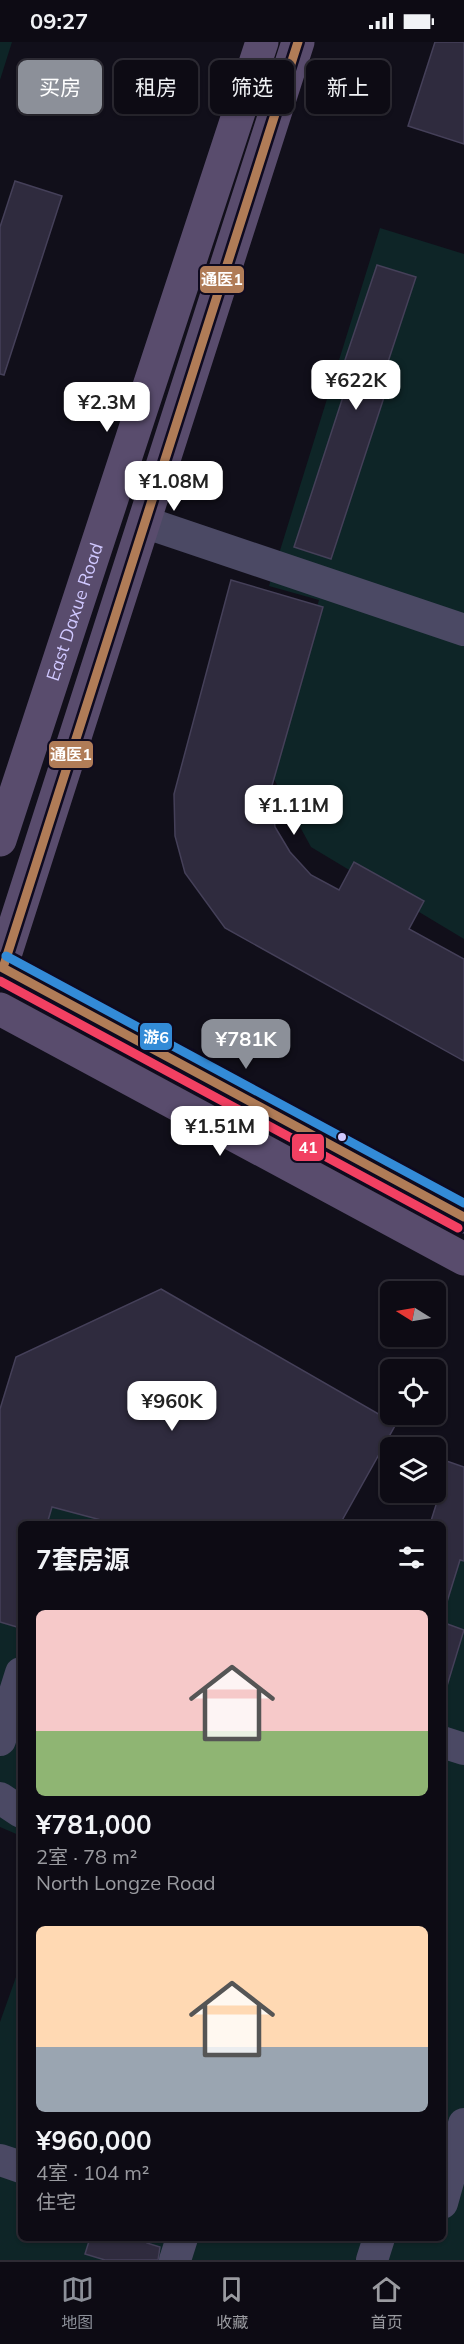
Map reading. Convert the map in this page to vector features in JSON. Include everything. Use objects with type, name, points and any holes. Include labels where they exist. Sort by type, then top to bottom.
[{"type":"main road","name":"East Daxue Road","points":[[0,840],[262,42]]},
{"type":"main road","name":"East Daxue Road","points":[[1,969],[298,42]]},
{"type":"main road","points":[[1,969],[464,1217]]},
{"type":"main road","points":[[0,1009],[464,1259]]},
{"type":"street","points":[[144,522],[464,630]]},
{"type":"street","points":[[0,1740],[18,1683]]},
{"type":"street","points":[[446,1743],[464,1749]]},
{"type":"street","points":[[0,1798],[18,1810]]},
{"type":"street","points":[[446,2189],[464,2124]]},
{"type":"street","points":[[0,2160],[18,2166]]},
{"type":"street","points":[[446,2211],[464,2217]]},
{"type":"street","points":[[175,2260],[181,2241]]},
{"type":"street","points":[[372,2260],[378,2241]]},
{"type":"green space","points":[[0,42],[12,42],[0,80]]},
{"type":"green space","points":[[380,228],[464,254],[464,939],[311,847],[269,770],[319,600],[269,586]]},
{"type":"green space","points":[[41,1480],[137,1521],[24,1521]]},
{"type":"green space","points":[[18,1536],[18,1835],[0,1827],[0,1581]]},
{"type":"green space","points":[[446,1538],[464,1547],[464,2260],[0,2260],[0,2022],[18,1971],[18,2241],[446,2241]]},
{"type":"building","points":[[435,42],[464,42],[464,144],[408,126]]},
{"type":"building","points":[[15,181],[62,196],[4,375],[0,374],[0,227]]},
{"type":"building","points":[[377,265],[416,277],[383,377],[390,379],[331,559],[294,547],[353,366],[344,363]]},
{"type":"building","points":[[231,580],[323,607],[271,789],[275,827],[290,852],[311,875],[339,890],[354,862],[424,901],[409,929],[464,959],[464,1061],[225,928],[185,873],[175,836],[174,794]]},
{"type":"building","points":[[161,1289],[380,1415],[380,1425],[395,1425],[389,1437],[380,1437],[380,1453],[342,1521],[105,1521],[52,1507],[48,1521],[18,1521],[17,1627],[0,1622],[0,1409],[16,1357]]},
{"type":"building","points":[[446,1461],[464,1467],[464,1561],[460,1560],[447,1602],[446,1521],[431,1521],[436,1503],[446,1503]]},
{"type":"building","points":[[446,1623],[464,1630],[446,1686]]},
{"type":"building","points":[[89,2241],[147,2241],[147,2243],[160,2247],[158,2260],[105,2260],[85,2254]]},
{"type":"transit line","name":"通医1","points":[[298,42],[3,968],[464,1217]]},
{"type":"transit line","name":"游6","points":[[6,956],[464,1203]]},
{"type":"transit line","name":"41","points":[[0,981],[458,1228]]}]
